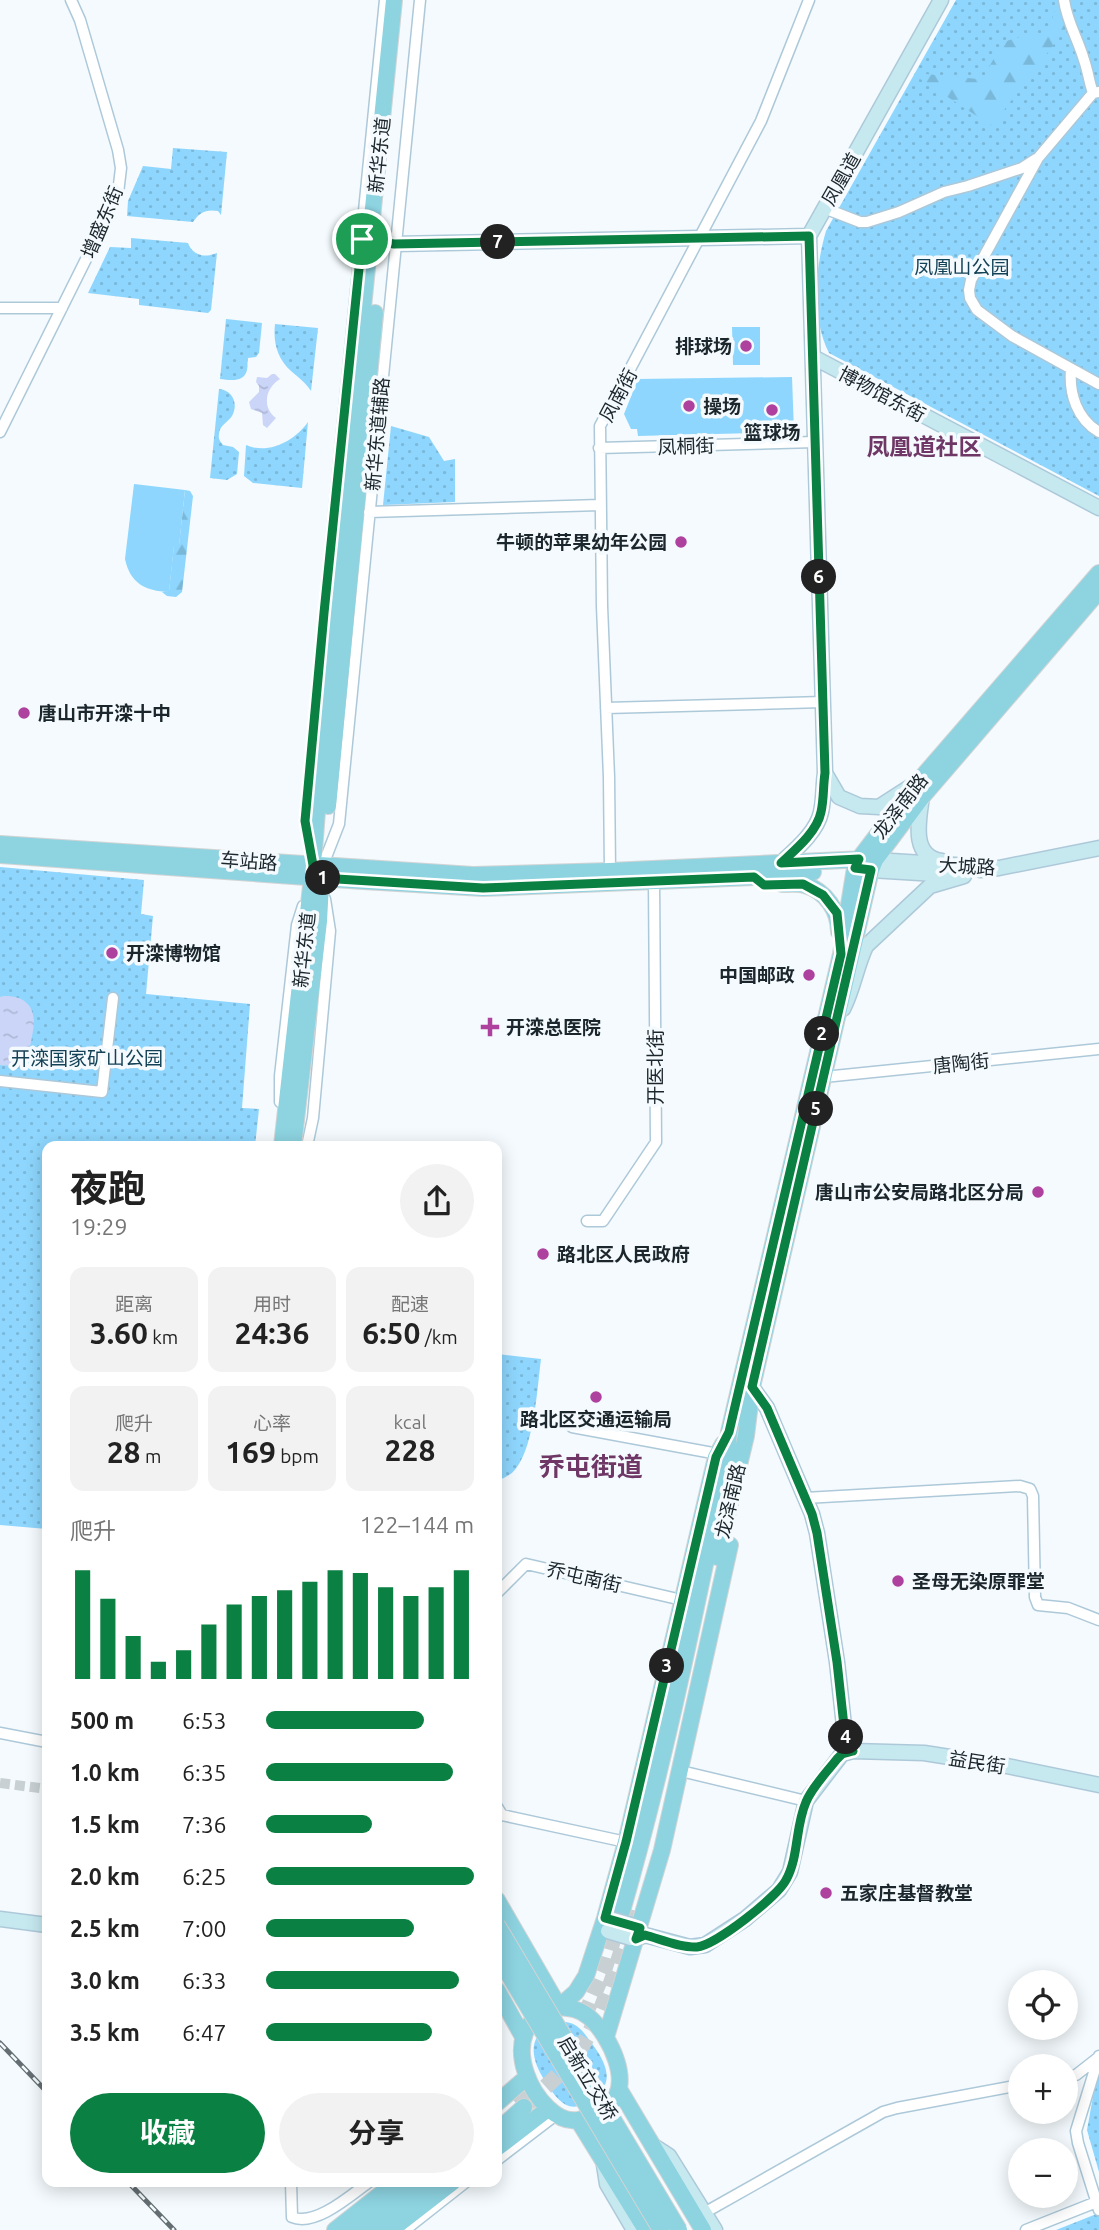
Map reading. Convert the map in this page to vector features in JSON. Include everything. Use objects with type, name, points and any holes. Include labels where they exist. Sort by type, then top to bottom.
[{"type":"main road","name":"新华东道","points":[[377,241],[394,0]]},
{"type":"main road","name":"新华东道","points":[[283,1141],[317,871],[377,241],[405,0]]},
{"type":"main road","name":"龙泽南路","points":[[624,1926],[722,1483],[729,1432],[841,954],[865,864],[919,790],[1099,573]]},
{"type":"main road","name":"龙泽南路","points":[[919,790],[1099,591]]},
{"type":"main road","name":"车站路","points":[[0,844],[483,888],[754,877],[865,864]]},
{"type":"main road","name":"车站路","points":[[0,855],[317,871],[473,875],[781,863],[865,864]]},
{"type":"main road","name":"龙泽南路","points":[[624,1926],[671,1768],[746,1436],[752,1387],[837,1019],[865,864]]},
{"type":"main road","name":"新华东道","points":[[294,1141],[319,921],[317,871]]},
{"type":"main road","points":[[754,877],[764,885],[803,884],[823,895],[837,913],[841,954]]},
{"type":"main road","points":[[606,2037],[624,1926],[626,1842],[718,1454],[729,1432]]},
{"type":"main road","points":[[559,2007],[576,1992],[624,1926],[662,1850],[748,1464],[746,1436]]},
{"type":"main road","points":[[502,1909],[559,2007]]},
{"type":"main road","name":"启新立交桥","points":[[502,1932],[679,2230]]},
{"type":"main road","name":"启新立交桥","points":[[502,1963],[661,2230]]},
{"type":"main road","points":[[502,1999],[522,2035]]},
{"type":"main road","points":[[559,2007],[574,2008],[587,2015],[606,2037],[620,2073],[619,2089],[611,2103],[578,2120],[568,2120],[552,2111],[526,2075],[521,2053],[522,2035],[526,2027],[547,2010],[559,2007]]},
{"type":"main road","points":[[502,2098],[526,2075]]},
{"type":"main road","points":[[619,2089],[704,2230]]},
{"type":"main road","points":[[502,2114],[519,2105],[502,2126]]},
{"type":"main road","points":[[502,2145],[552,2111]]},
{"type":"main road","points":[[578,2120],[646,2230]]},
{"type":"main road","points":[[335,2230],[390,2187]]},
{"type":"main road","points":[[352,2230],[409,2187]]},
{"type":"main road","points":[[373,2230],[429,2187]]},
{"type":"main road","points":[[391,2230],[447,2187]]},
{"type":"street","name":"增盛东街","points":[[0,432],[118,193],[121,168],[118,150],[80,20],[71,0]]},
{"type":"street","name":"新华东道辅路","points":[[275,1141],[298,925],[317,871],[339,824],[369,512],[385,0]]},
{"type":"street","name":"新华东道辅路","points":[[377,241],[420,0]]},
{"type":"street","name":"凤南街","points":[[610,871],[600,426],[761,121],[809,0]]},
{"type":"street","name":"凤凰道","points":[[809,236],[941,0]]},
{"type":"street","points":[[1065,0],[1068,21],[1084,59],[1087,78],[1096,92],[1038,158],[971,280],[969,290],[972,304],[1012,336],[1099,384]]},
{"type":"street","points":[[829,210],[860,222],[867,222],[899,212],[944,192],[1022,168],[1038,158]]},
{"type":"street","points":[[377,241],[809,236],[825,773],[819,819],[800,845],[781,863]]},
{"type":"street","points":[[0,308],[62,308]]},
{"type":"street","name":"博物馆东街","points":[[813,357],[1099,508]]},
{"type":"street","points":[[1071,370],[1070,384],[1077,409],[1099,432]]},
{"type":"street","name":"凤桐街","points":[[599,448],[815,442]]},
{"type":"street","points":[[369,512],[600,505]]},
{"type":"street","points":[[606,708],[823,702]]},
{"type":"street","points":[[825,773],[839,797],[850,804],[872,808],[919,790],[917,825],[921,847],[937,861],[962,863],[972,871]]},
{"type":"street","name":"大城路","points":[[972,871],[999,869],[1099,848]]},
{"type":"street","points":[[865,864],[972,871]]},
{"type":"street","points":[[308,1141],[313,1118],[330,931],[317,871]]},
{"type":"street","points":[[837,1019],[853,990],[861,955],[866,946],[930,886],[972,871]]},
{"type":"street","name":"开医北街","points":[[587,1221],[603,1221],[656,1142],[654,881]]},
{"type":"street","points":[[0,1082],[102,1092],[113,998]]},
{"type":"street","name":"唐陶街","points":[[824,1077],[1099,1049]]},
{"type":"street","points":[[624,1926],[696,1947],[705,1945],[745,1919],[785,1882],[790,1872],[806,1801],[837,1759],[842,1754],[853,1751],[845,1735],[817,1533],[767,1408],[752,1387]]},
{"type":"street","points":[[572,1427],[718,1454]]},
{"type":"street","points":[[805,1498],[1020,1486],[1031,1489],[1035,1597],[1038,1605],[1069,1608],[1099,1620]]},
{"type":"street","name":"乔屯南街","points":[[502,1588],[526,1564],[682,1600]]},
{"type":"street","points":[[0,1733],[42,1741]]},
{"type":"street","name":"益民街","points":[[853,1751],[924,1753],[1007,1766],[1099,1785]]},
{"type":"street","points":[[681,1771],[806,1801]]},
{"type":"street","points":[[502,1815],[626,1842]]},
{"type":"street","points":[[0,1919],[42,1924]]},
{"type":"street","points":[[1078,2073],[1099,2057]]},
{"type":"street","points":[[1026,2230],[1098,2204],[1077,2143],[1076,2131],[1099,2057]]},
{"type":"street","points":[[502,2094],[526,2075]]},
{"type":"street","points":[[704,2213],[883,2112],[1008,2087]]},
{"type":"street","points":[[502,2156],[552,2111]]},
{"type":"street","points":[[651,2145],[669,2156],[715,2230]]},
{"type":"street","points":[[604,2164],[607,2184],[634,2230]]},
{"type":"street","points":[[291,2187],[292,2217],[298,2220],[319,2215],[362,2187]]},
{"type":"street","points":[[328,2230],[383,2187]]},
{"type":"street","points":[[405,2230],[460,2187]]},
{"type":"green space","name":"凤凰山公园","points":[[956,0],[1099,0],[1099,496],[829,353],[823,339],[817,309],[817,277],[826,231]]},
{"type":"green space","points":[[1055,0],[1062,0],[1067,27],[992,126],[914,75],[983,78],[1003,42],[1020,37],[1041,37],[1052,20]]},
{"type":"green space","points":[[173,148],[227,152],[221,215],[218,211],[207,211],[193,222],[127,216],[128,201],[143,166],[171,169]]},
{"type":"green space","points":[[131,238],[188,243],[193,251],[200,255],[217,253],[211,310],[208,313],[139,305],[139,299],[88,293],[110,247],[131,248]]},
{"type":"green space","points":[[226,319],[262,323],[259,353],[256,357],[248,358],[245,374],[236,380],[220,379]]},
{"type":"green space","points":[[275,324],[318,328],[311,391],[279,355],[275,343]]},
{"type":"green space","name":"排球场","points":[[732,327],[760,327],[760,365],[733,365]]},
{"type":"green space","name":"操场","points":[[792,377],[794,432],[638,436],[637,429],[631,429],[624,414],[638,379]]},
{"type":"green space","points":[[219,389],[231,395],[235,406],[232,416],[219,431],[219,439],[223,445],[233,447],[239,452],[237,474],[227,480],[210,478]]},
{"type":"green space","points":[[308,422],[302,488],[253,483],[244,476],[246,445],[254,448],[272,447],[296,435]]},
{"type":"green space","points":[[391,426],[429,437],[444,461],[455,459],[455,502],[383,505]]},
{"type":"green space","points":[[134,484],[185,490],[179,546],[174,546],[169,592],[153,590],[140,584],[127,567],[125,559]]},
{"type":"green space","points":[[185,490],[190,491],[193,496],[182,592],[176,597],[167,596],[162,592],[169,591],[174,545],[179,545]]},
{"type":"green space","name":"开滦国家矿山公园","points":[[0,867],[144,880],[141,914],[153,916],[146,994],[250,1004],[242,1108],[259,1109],[256,1141],[42,1141],[42,1529],[0,1525]]},
{"type":"green space","points":[[502,1355],[541,1359],[530,1436],[519,1464],[512,1473],[502,1478]]},
{"type":"green space","points":[[566,2022],[579,2028],[593,2045],[605,2065],[607,2079],[595,2097],[572,2107],[555,2096],[539,2071],[534,2052],[534,2043],[544,2030]]},
{"type":"green space","points":[[1099,2069],[1099,2172],[1087,2130]]},
{"type":"green space","points":[[1099,2213],[1099,2230],[1056,2230]]},
{"type":"water","points":[[272,374],[280,379],[271,387],[267,397],[268,408],[276,418],[267,428],[263,425],[262,413],[251,409],[249,402],[259,392],[257,377],[267,378]]},
{"type":"water","points":[[0,997],[24,1001],[32,1010],[34,1023],[26,1057],[22,1062],[10,1066],[0,1065]]},
{"type":"tunnel","points":[[0,1783],[42,1788]]},
{"type":"tunnel","points":[[528,2103],[569,2063],[594,2025],[610,1986],[633,1910]]},
{"type":"tunnel","points":[[584,2017],[604,1971],[616,1930]]},
{"type":"tunnel","points":[[515,2102],[533,2084]]},
{"type":"railway","points":[[0,2043],[42,2087]]},
{"type":"railway","points":[[133,2187],[174,2230]]},
{"type":"place","name":"排球场","points":[[746,346]]},
{"type":"place","name":"操场","points":[[689,406]]},
{"type":"place","name":"篮球场","points":[[772,410]]},
{"type":"place","name":"牛顿的苹果幼年公园","points":[[681,542]]},
{"type":"place","name":"唐山市开滦十中","points":[[24,713]]},
{"type":"place","name":"开滦博物馆","points":[[112,953]]},
{"type":"place","name":"中国邮政","points":[[809,975]]},
{"type":"place","name":"开滦总医院","points":[[490,1027]]},
{"type":"place","name":"唐山市公安局路北区分局","points":[[1038,1192]]},
{"type":"place","name":"路北区人民政府","points":[[543,1254]]},
{"type":"place","name":"路北区交通运输局","points":[[596,1397]]},
{"type":"place","name":"圣母无染原罪堂","points":[[898,1581]]},
{"type":"place","name":"五家庄基督教堂","points":[[826,1893]]},
{"type":"district","name":"凤凰道社区","points":[[924,446]]},
{"type":"district","name":"乔屯街道","points":[[591,1466]]},
{"type":"route","points":[[809,236],[825,773],[819,819],[800,845],[781,863],[859,859],[855,868],[871,870],[752,1387],[767,1408],[812,1514],[837,1662],[845,1735],[853,1751],[842,1754],[837,1759],[806,1801],[790,1872],[779,1890],[745,1919],[705,1945],[696,1947],[645,1935],[636,1939],[640,1928],[605,1918],[626,1842],[716,1457],[729,1432],[841,954],[839,922],[832,904],[812,888],[803,884],[764,885],[754,877],[483,888],[312,877],[313,865],[305,821],[362,239],[394,244],[809,236]]}]
